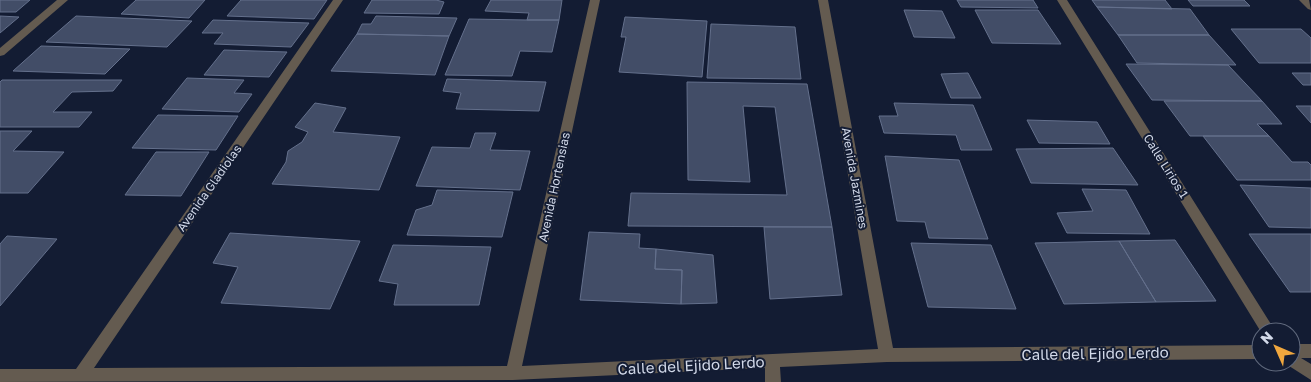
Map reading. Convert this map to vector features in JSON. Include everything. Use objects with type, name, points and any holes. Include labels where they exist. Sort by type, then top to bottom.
[{"type":"street","points":[[0,53],[63,0]]},
{"type":"street","name":"Avenida Gladiolas","points":[[80,376],[338,0]]},
{"type":"street","name":"Avenida Hortensias","points":[[513,373],[595,0]]},
{"type":"street","name":"Avenida Jazmines","points":[[823,0],[887,356]]},
{"type":"street","name":"Calle Lirios 1","points":[[1062,0],[1264,322]]},
{"type":"street","points":[[1304,0],[1311,7]]},
{"type":"street","name":"Calle del Ejido Lerdo","points":[[0,376],[366,378],[887,356],[1251,352]]},
{"type":"street","points":[[772,360],[773,382]]},
{"type":"building","points":[[0,0],[30,0],[16,12],[0,12]]},
{"type":"building","points":[[136,0],[205,0],[189,18],[121,14]]},
{"type":"building","points":[[241,0],[327,0],[314,19],[227,16]]},
{"type":"building","points":[[372,0],[436,0],[444,2],[439,14],[364,13]]},
{"type":"building","points":[[491,0],[562,0],[559,20],[527,20],[529,13],[485,11]]},
{"type":"building","points":[[957,0],[1033,0],[1038,8],[961,7]]},
{"type":"building","points":[[1092,0],[1165,0],[1172,9],[1097,7]]},
{"type":"building","points":[[1188,0],[1244,0],[1250,6],[1193,6]]},
{"type":"building","points":[[1097,7],[1190,9],[1209,35],[1118,35]]},
{"type":"building","points":[[904,10],[942,11],[955,38],[914,37]]},
{"type":"building","points":[[975,10],[1038,10],[1061,44],[992,43]]},
{"type":"building","points":[[0,16],[19,17],[0,33]]},
{"type":"building","points":[[76,16],[192,21],[167,47],[46,42]]},
{"type":"building","points":[[376,16],[457,18],[449,36],[357,34],[362,24],[371,24]]},
{"type":"building","points":[[625,17],[707,21],[702,77],[619,72],[626,37],[621,37]]},
{"type":"building","points":[[469,19],[559,20],[552,52],[520,51],[512,76],[445,75]]},
{"type":"building","points":[[213,20],[309,23],[291,47],[214,44],[223,33],[202,33]]},
{"type":"building","points":[[711,24],[795,27],[801,79],[707,78]]},
{"type":"building","points":[[1231,29],[1301,29],[1311,38],[1311,63],[1259,63]]},
{"type":"building","points":[[357,34],[449,36],[435,75],[331,71]]},
{"type":"building","points":[[1118,35],[1209,35],[1236,65],[1137,63]]},
{"type":"building","points":[[41,46],[130,49],[105,74],[13,71]]},
{"type":"building","points":[[224,50],[287,52],[269,77],[204,75]]},
{"type":"building","points":[[1126,64],[1228,65],[1262,101],[1152,100]]},
{"type":"building","points":[[968,73],[981,98],[951,98],[941,74]]},
{"type":"building","points":[[1292,73],[1311,73],[1311,85],[1303,85]]},
{"type":"building","points":[[187,78],[244,80],[234,93],[252,94],[239,112],[162,109]]},
{"type":"building","points":[[447,79],[546,82],[539,111],[456,109],[461,93],[443,91]]},
{"type":"building","points":[[2,80],[122,80],[113,91],[72,92],[53,112],[92,112],[79,127],[0,127],[0,82]]},
{"type":"building","points":[[687,82],[807,84],[832,227],[628,226],[631,193],[787,195],[775,107],[743,106],[750,182],[688,180]]},
{"type":"building","points":[[1164,101],[1262,101],[1282,124],[1257,124],[1269,136],[1190,136]]},
{"type":"building","points":[[315,103],[346,108],[333,132],[400,137],[379,190],[272,184],[286,162],[288,151],[302,142],[308,132],[295,127]]},
{"type":"building","points":[[894,103],[973,105],[992,150],[961,150],[956,135],[884,133],[879,116],[898,116]]},
{"type":"building","points":[[1296,106],[1311,106],[1311,123]]},
{"type":"building","points":[[158,115],[238,116],[216,150],[132,148]]},
{"type":"building","points":[[1027,120],[1097,122],[1110,144],[1039,143]]},
{"type":"building","points":[[0,131],[32,131],[13,151],[64,152],[28,193],[0,193]]},
{"type":"building","points":[[475,133],[496,133],[490,150],[530,151],[520,190],[416,186],[432,147],[470,148]]},
{"type":"building","points":[[1203,136],[1269,136],[1292,162],[1308,162],[1311,165],[1311,180],[1237,180]]},
{"type":"building","points":[[1113,148],[1138,185],[1031,183],[1016,149]]},
{"type":"building","points":[[156,152],[209,152],[181,196],[125,195]]},
{"type":"building","points":[[885,156],[959,160],[988,239],[929,238],[925,222],[897,221]]},
{"type":"building","points":[[1240,185],[1311,188],[1311,228],[1269,227]]},
{"type":"building","points":[[1082,189],[1126,190],[1150,234],[1067,233],[1057,213],[1093,211]]},
{"type":"building","points":[[437,190],[513,192],[502,237],[407,235],[416,210],[432,205]]},
{"type":"building","points":[[764,227],[832,227],[842,295],[770,299]]},
{"type":"building","points":[[589,232],[640,234],[639,248],[656,249],[655,269],[682,270],[681,304],[580,300]]},
{"type":"building","points":[[230,233],[360,241],[330,309],[221,303],[238,267],[213,263]]},
{"type":"building","points":[[1249,234],[1311,234],[1311,292],[1290,292]]},
{"type":"building","points":[[7,236],[57,239],[0,306],[0,244]]},
{"type":"building","points":[[1175,240],[1216,301],[1156,302],[1119,241]]},
{"type":"building","points":[[1119,241],[1156,302],[1064,304],[1035,243]]},
{"type":"building","points":[[911,243],[991,245],[1016,309],[928,307]]},
{"type":"building","points":[[393,245],[491,247],[479,305],[394,305],[398,284],[379,281]]},
{"type":"building","points":[[656,249],[713,255],[717,303],[681,304],[682,270],[655,269]]}]
